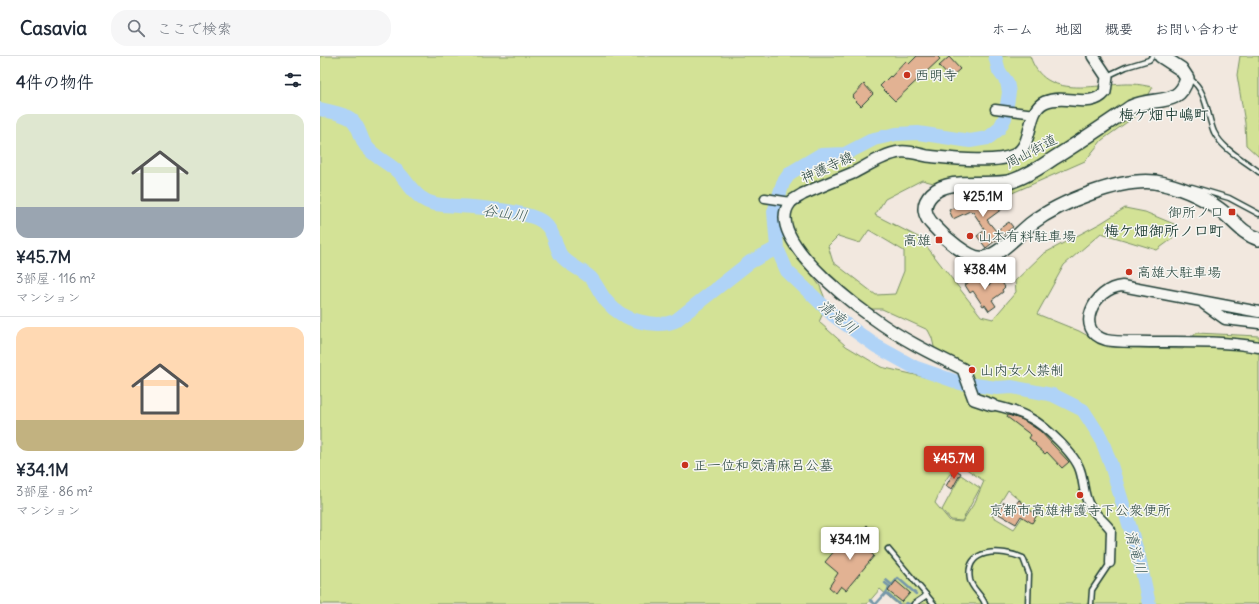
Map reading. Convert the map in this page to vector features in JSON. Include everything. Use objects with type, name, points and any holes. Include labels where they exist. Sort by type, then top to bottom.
[{"type":"highway","points":[[1161,56],[1181,69],[1187,78]]},
{"type":"highway","name":"周山街道","points":[[1187,78],[1182,91],[1176,97],[1140,102],[1068,150],[1032,172],[1013,181],[1000,184],[958,184],[939,188],[927,199],[925,216],[938,231],[964,252],[974,257],[983,259],[994,254],[1033,222],[1083,196],[1130,184],[1155,182],[1193,193],[1219,209],[1249,235],[1259,240]]},
{"type":"main road","points":[[1035,114],[1044,103],[1051,100],[1062,98],[1090,101],[1097,100],[1105,92],[1107,77],[1093,56]]},
{"type":"main road","name":"神護寺線","points":[[789,202],[802,194],[897,153],[912,152],[926,156],[997,160],[1016,155],[1022,149],[1027,140],[1035,114]]},
{"type":"main road","points":[[789,202],[785,219],[791,241],[826,279],[872,318],[963,369],[966,374],[970,394],[977,401],[992,405]]},
{"type":"street","points":[[995,109],[1013,110],[1035,114]]},
{"type":"street","points":[[765,198],[789,202]]},
{"type":"street","points":[[1259,312],[1201,302],[1127,285],[1110,288],[1099,297],[1090,315],[1090,325],[1100,338],[1114,341],[1210,342],[1259,347]]},
{"type":"street","points":[[1201,302],[1225,319],[1259,323]]},
{"type":"street","points":[[992,405],[1008,408],[1030,418],[1058,441],[1077,463],[1081,470],[1085,495],[1089,505],[1111,530],[1110,563]]},
{"type":"lane","points":[[1107,77],[1126,67],[1148,60],[1153,56]]},
{"type":"lane","points":[[1187,78],[1193,82],[1206,104],[1214,133],[1222,143],[1238,157],[1259,172]]},
{"type":"lane","points":[[1155,182],[1167,180],[1208,191],[1229,198],[1259,214]]},
{"type":"lane","points":[[888,549],[934,604]]},
{"type":"lane","points":[[985,604],[970,582],[970,566],[976,556],[985,553],[1015,555],[1023,558],[1029,574],[1028,604]]},
{"type":"lane","points":[[1091,604],[1092,590],[1110,563]]},
{"type":"lane","points":[[914,604],[927,595]]},
{"type":"green space","points":[[320,56],[1030,56],[1037,70],[1047,80],[1059,85],[1088,87],[1132,84],[1153,87],[1137,115],[1102,140],[1085,161],[1010,194],[964,191],[922,180],[885,199],[875,215],[920,238],[981,316],[993,319],[1016,292],[1015,281],[1043,254],[1101,223],[1125,208],[1145,212],[1174,224],[1172,239],[1157,250],[1101,233],[1064,265],[1037,314],[1079,331],[1108,347],[1183,349],[1196,333],[1259,336],[1259,604],[897,604],[880,589],[867,604],[320,604]],"holes":[[[869,230],[904,251],[904,271],[895,294],[876,295],[833,262],[828,246],[838,236],[860,243]],[[804,260],[816,267],[821,266],[869,309],[882,309],[928,330],[932,338],[935,351],[965,368],[963,386],[881,367],[846,346],[819,322],[827,304],[820,286],[803,263]],[[962,466],[984,481],[975,502],[962,522],[950,521],[935,503],[948,476],[957,468]],[[1008,490],[1027,506],[1026,512],[1014,529],[992,516]]]},
{"type":"green space","points":[[1240,56],[1259,56],[1259,157],[1246,145],[1245,123],[1237,75]]},
{"type":"green space","points":[[961,475],[980,488],[962,521],[951,520],[942,510]]},
{"type":"building","points":[[917,56],[937,56],[940,59],[895,101],[880,86],[906,61],[909,64]]},
{"type":"building","points":[[949,57],[960,69],[950,78],[939,66]]},
{"type":"building","points":[[864,84],[873,94],[861,106],[852,97]]},
{"type":"building","points":[[986,193],[993,204],[997,201],[1002,209],[987,220],[996,231],[1009,222],[1013,227],[986,248],[977,236],[985,230],[973,212],[970,211],[953,219],[949,210],[973,198],[975,201]]},
{"type":"building","points":[[981,274],[989,285],[995,281],[997,283],[1001,281],[1005,287],[1002,290],[1003,292],[992,300],[996,306],[989,311],[985,305],[983,306],[973,291],[970,293],[965,285]]},
{"type":"building","points":[[1008,415],[1023,420],[1040,431],[1069,462],[1062,468],[1047,452],[1045,454],[1035,445],[1036,444],[1029,438],[1031,435],[1007,417]]},
{"type":"building","points":[[955,470],[961,473],[952,489],[946,486]]},
{"type":"building","points":[[1019,500],[1025,505],[1024,506],[1037,515],[1032,523],[1021,516],[1016,524],[997,513],[1004,502],[1013,508]]},
{"type":"building","points":[[867,525],[873,531],[862,545],[874,556],[846,590],[841,586],[836,593],[829,587],[838,573],[825,562],[836,549],[840,552],[853,535],[856,538]]},
{"type":"building","points":[[896,581],[910,593],[902,602],[888,591]]},
{"type":"waterway","name":"清滝川","points":[[995,56],[999,71],[1007,82],[1009,92],[1005,118],[999,129],[988,138],[970,141],[918,133],[896,134],[874,139],[845,154],[820,155],[790,173],[783,183],[774,212],[777,248],[787,271],[833,315],[876,346],[914,367],[960,383],[997,388],[1012,387],[1053,395],[1083,410],[1101,438],[1111,465],[1139,557],[1149,604]]},
{"type":"waterway","name":"谷山川","points":[[320,109],[340,114],[351,119],[356,125],[366,146],[377,157],[398,172],[414,191],[424,200],[438,204],[515,212],[536,218],[543,222],[552,233],[563,258],[591,278],[614,309],[639,321],[658,324],[675,321],[750,262],[777,248]]},
{"type":"waterway","points":[[898,578],[916,594]]},
{"type":"waterway","points":[[886,580],[892,585],[898,578]]},
{"type":"waterway","points":[[885,583],[890,587],[886,593]]},
{"type":"waterway","points":[[876,604],[886,593],[899,604]]},
{"type":"waterway","points":[[911,604],[925,594]]},
{"type":"waterway","points":[[870,600],[875,604]]},
{"type":"place","name":"西明寺","points":[[907,75]]},
{"type":"place","name":"御所ノ口","points":[[1232,212]]},
{"type":"place","name":"山本有料駐車場","points":[[970,236]]},
{"type":"place","name":"高雄","points":[[939,240]]},
{"type":"place","name":"高雄大駐車場","points":[[1129,272]]},
{"type":"place","name":"山内女人禁制","points":[[972,370]]},
{"type":"place","name":"正一位和気清麻呂公墓","points":[[685,465]]},
{"type":"place","name":"京都市高雄神護寺下公衆便所","points":[[1080,495]]},
{"type":"district","name":"梅ケ畑中嶋町","points":[[1164,115]]},
{"type":"district","name":"梅ケ畑御所ノ口町","points":[[1164,231]]}]
